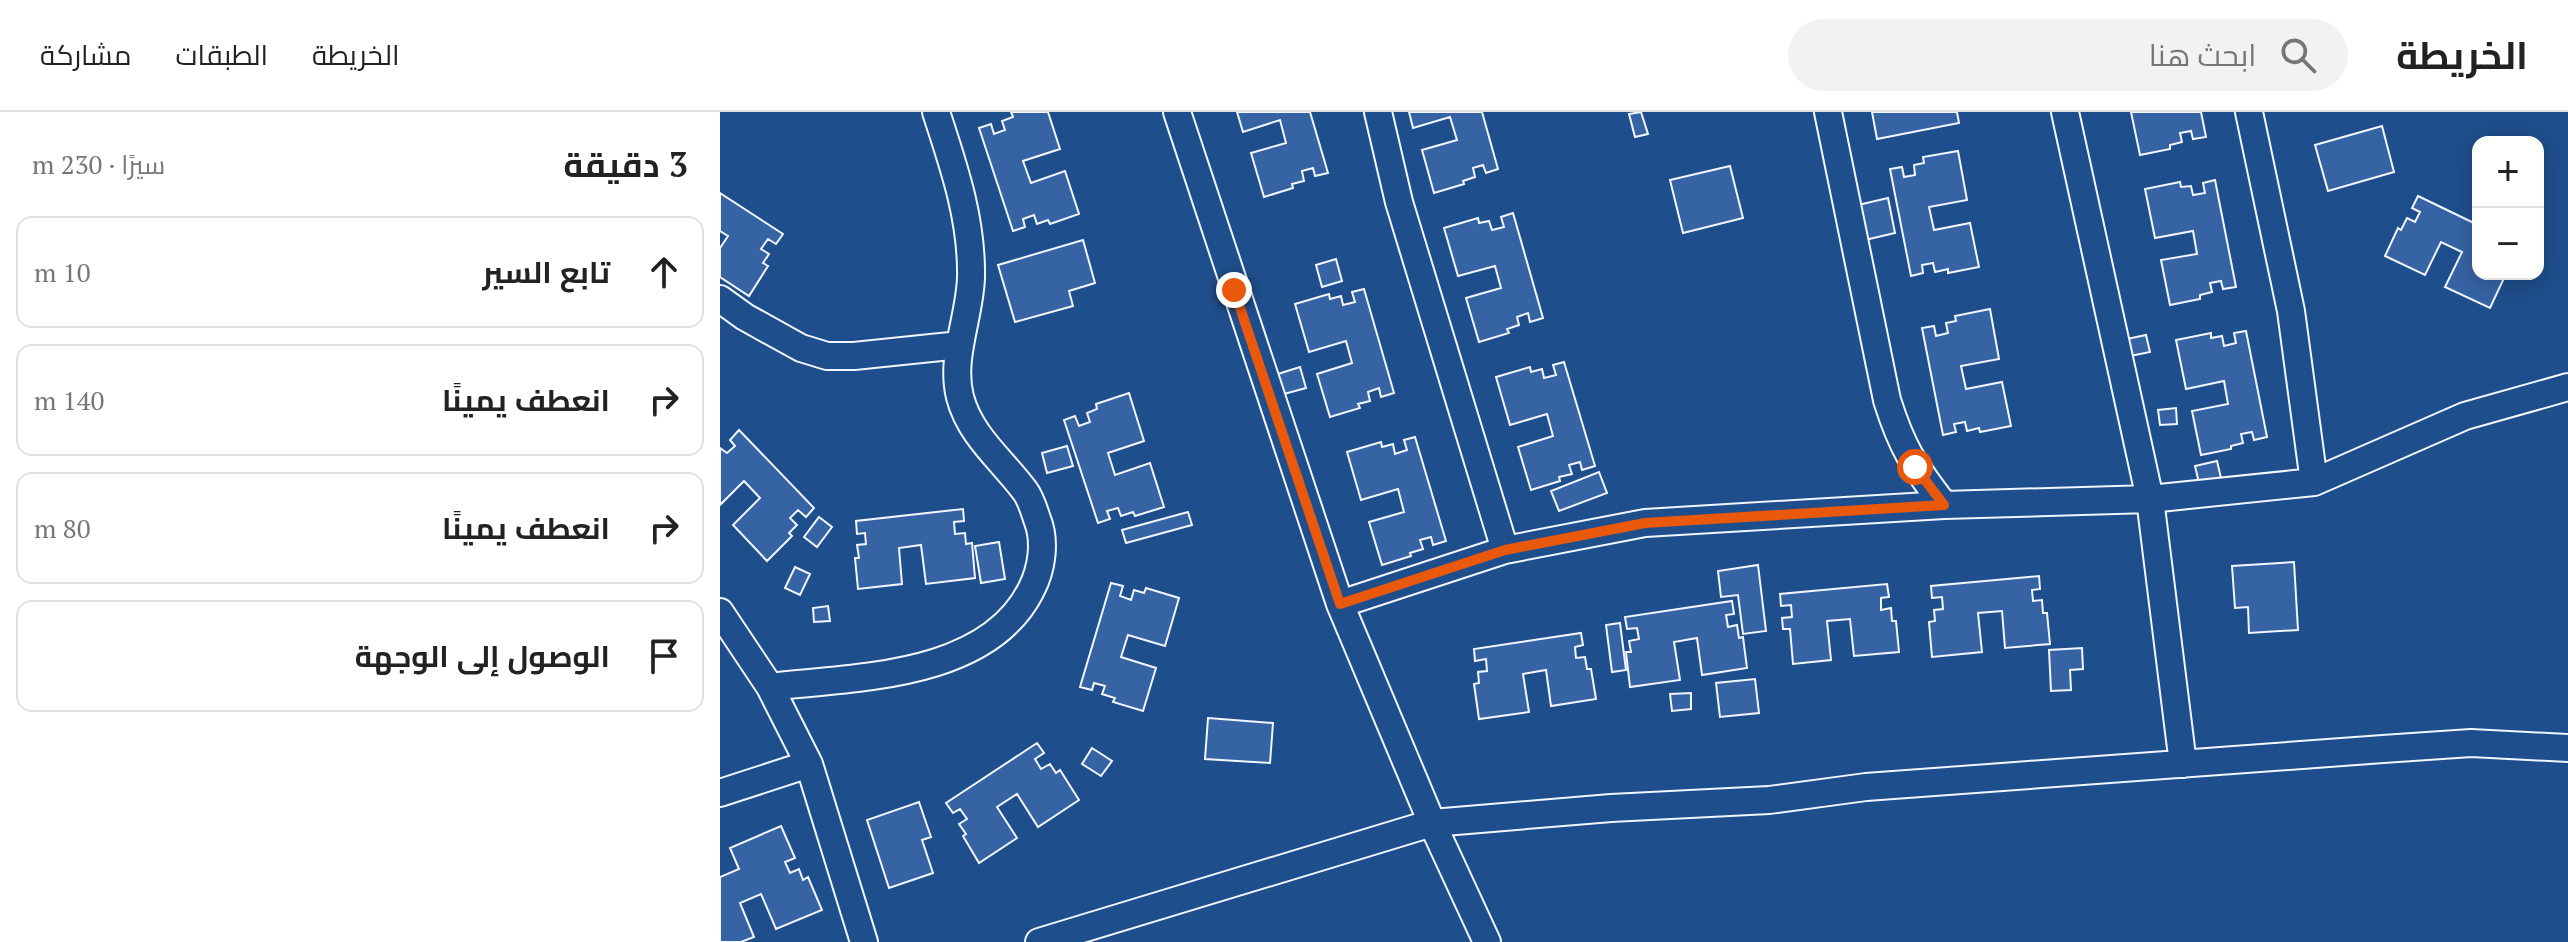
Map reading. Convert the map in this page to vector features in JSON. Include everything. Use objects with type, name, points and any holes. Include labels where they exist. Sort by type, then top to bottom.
[{"type":"street","points":[[770,687],[887,674],[950,658],[999,632],[1023,605],[1035,581],[1042,554],[1039,524],[1027,493],[971,425],[960,398],[957,375],[971,279],[968,217],[936,112]]},
{"type":"street","points":[[1177,112],[1340,604],[1432,823],[1487,942]]},
{"type":"street","points":[[1378,112],[1399,202],[1505,550]]},
{"type":"street","points":[[1828,112],[1887,400],[1904,448],[1944,505]]},
{"type":"street","points":[[2065,112],[2150,499],[2183,764]]},
{"type":"street","points":[[2249,112],[2291,311],[2314,482]]},
{"type":"street","points":[[720,299],[745,317],[801,348],[827,356],[960,345]]},
{"type":"street","points":[[1340,604],[1505,550],[1645,523],[1944,505],[2150,499],[2314,482],[2465,416],[2568,387]]},
{"type":"street","points":[[720,612],[770,687],[809,764],[864,942]]},
{"type":"street","points":[[1039,942],[1432,823],[1625,807],[1769,800],[1866,787],[2471,743],[2568,748]]},
{"type":"street","points":[[720,793],[809,764]]},
{"type":"building","points":[[1011,112],[1048,112],[1060,149],[1023,161],[1031,183],[1065,171],[1079,214],[1050,224],[1048,220],[1037,224],[1034,215],[1023,219],[1025,227],[1013,231],[979,128],[991,124],[994,134],[1005,130],[1002,121],[1013,117]]},
{"type":"building","points":[[1237,112],[1310,112],[1328,173],[1315,176],[1313,168],[1302,171],[1304,181],[1292,184],[1293,188],[1264,197],[1251,153],[1286,143],[1280,120],[1243,132]]},
{"type":"building","points":[[1409,112],[1482,112],[1498,169],[1486,173],[1483,165],[1473,168],[1475,177],[1463,181],[1464,184],[1434,193],[1422,150],[1457,140],[1450,117],[1413,128]]},
{"type":"building","points":[[1641,112],[1648,134],[1635,137],[1629,114]]},
{"type":"building","points":[[1872,112],[1957,112],[1959,123],[1877,139]]},
{"type":"building","points":[[2131,112],[2201,112],[2206,137],[2193,139],[2191,131],[2180,133],[2182,142],[2170,145],[2170,149],[2140,155]]},
{"type":"building","points":[[2382,126],[2394,172],[2328,191],[2315,145]]},
{"type":"building","points":[[1958,151],[1967,200],[1929,207],[1934,230],[1970,223],[1979,267],[1948,273],[1948,269],[1935,272],[1933,263],[1922,265],[1923,273],[1911,276],[1890,169],[1902,167],[1904,177],[1915,175],[1914,165],[1924,163],[1923,157]]},
{"type":"building","points":[[1730,166],[1743,218],[1683,233],[1670,180]]},
{"type":"building","points":[[2215,180],[2236,287],[2223,289],[2221,281],[2210,283],[2212,292],[2200,295],[2200,299],[2170,305],[2161,260],[2197,254],[2193,231],[2155,238],[2145,189],[2180,182],[2181,187],[2191,186],[2193,195],[2205,193],[2203,183]]},
{"type":"building","points":[[720,193],[783,234],[776,244],[768,239],[761,249],[769,254],[763,263],[768,266],[749,296],[720,277],[720,248],[728,236],[720,231]]},
{"type":"building","points":[[2418,196],[2472,222],[2472,280],[2503,280],[2490,308],[2445,287],[2462,252],[2441,242],[2425,275],[2385,256],[2398,228],[2401,230],[2407,218],[2415,222],[2420,212],[2412,208]]},
{"type":"building","points":[[1888,198],[1895,233],[1865,240],[1858,205]]},
{"type":"building","points":[[1513,213],[1543,318],[1530,322],[1528,313],[1517,317],[1519,325],[1507,329],[1509,333],[1479,342],[1466,298],[1501,288],[1495,266],[1458,276],[1444,228],[1478,218],[1479,223],[1489,221],[1492,230],[1504,227],[1501,217]]},
{"type":"building","points":[[1083,240],[1095,283],[1069,291],[1073,306],[1015,322],[998,265]]},
{"type":"building","points":[[1336,259],[1342,281],[1322,287],[1316,265]]},
{"type":"building","points":[[1364,289],[1394,393],[1381,397],[1379,388],[1368,392],[1370,401],[1358,404],[1360,408],[1330,417],[1317,374],[1352,363],[1346,341],[1309,352],[1295,304],[1329,294],[1330,299],[1341,296],[1343,305],[1355,302],[1352,292]]},
{"type":"building","points":[[1990,309],[1999,359],[1961,366],[1966,389],[2002,382],[2011,426],[1980,432],[1979,428],[1967,431],[1965,422],[1954,424],[1956,432],[1943,435],[1922,328],[1934,326],[1936,336],[1948,333],[1946,323],[1956,321],[1955,316]]},
{"type":"building","points":[[2246,331],[2267,437],[2254,440],[2252,432],[2241,434],[2243,443],[2231,446],[2231,449],[2201,455],[2192,411],[2228,404],[2224,381],[2186,389],[2176,340],[2211,333],[2211,338],[2222,336],[2224,346],[2236,343],[2234,333]]},
{"type":"building","points":[[2146,335],[2150,352],[2125,357],[2122,340]]},
{"type":"building","points":[[1564,362],[1595,466],[1582,470],[1580,462],[1569,465],[1572,474],[1531,490],[1518,447],[1553,436],[1547,414],[1510,425],[1496,377],[1530,367],[1531,372],[1542,369],[1544,378],[1556,375],[1553,365]]},
{"type":"building","points":[[1300,367],[1306,388],[1284,394],[1278,374]]},
{"type":"building","points":[[1129,393],[1144,441],[1108,453],[1115,475],[1150,463],[1164,507],[1135,516],[1133,512],[1121,516],[1118,508],[1107,511],[1110,519],[1098,523],[1064,420],[1075,416],[1079,426],[1090,422],[1087,413],[1097,409],[1096,404]]},
{"type":"building","points":[[2176,408],[2177,424],[2160,425],[2158,410]]},
{"type":"building","points":[[739,430],[814,508],[806,517],[798,510],[790,518],[797,525],[789,533],[792,536],[767,561],[733,525],[760,498],[744,481],[720,505],[720,448],[727,453],[735,446],[730,440]]},
{"type":"building","points":[[1415,437],[1446,541],[1433,545],[1431,537],[1420,540],[1423,549],[1382,565],[1369,522],[1404,512],[1398,489],[1361,500],[1347,452],[1381,442],[1382,447],[1393,444],[1395,454],[1407,450],[1404,440]]},
{"type":"building","points":[[1067,446],[1073,466],[1047,473],[1042,453]]},
{"type":"building","points":[[2217,461],[2221,478],[2199,483],[2195,466]]},
{"type":"building","points":[[1599,472],[1607,493],[1559,511],[1551,491]]},
{"type":"building","points":[[963,509],[964,521],[954,522],[955,534],[965,533],[966,544],[972,543],[975,578],[926,584],[921,545],[899,548],[902,584],[858,589],[857,545],[866,544],[865,533],[857,534],[856,521]]},
{"type":"building","points":[[1188,512],[1192,525],[1126,543],[1122,530]]},
{"type":"building","points":[[819,517],[832,527],[817,547],[804,537]]},
{"type":"building","points":[[999,542],[1005,579],[981,583],[975,546]]},
{"type":"building","points":[[2294,562],[2298,630],[2249,633],[2248,607],[2235,608],[2232,566]]},
{"type":"building","points":[[1758,565],[1766,631],[1743,634],[1738,595],[1721,597],[1718,571]]},
{"type":"building","points":[[795,567],[810,574],[800,595],[785,588]]},
{"type":"building","points":[[2039,576],[2040,589],[2032,590],[2033,601],[2042,600],[2043,613],[2047,613],[2050,644],[2005,648],[2002,611],[1978,613],[1982,652],[1932,657],[1929,622],[1935,621],[1934,610],[1943,609],[1942,597],[1932,598],[1931,586]]},
{"type":"building","points":[[1111,583],[1123,586],[1120,596],[1131,600],[1134,590],[1144,593],[1146,588],[1179,598],[1165,646],[1128,635],[1121,657],[1156,668],[1143,711],[1113,702],[1115,698],[1102,694],[1105,686],[1094,683],[1092,690],[1080,687]]},
{"type":"building","points":[[1887,584],[1889,597],[1881,598],[1881,610],[1891,608],[1892,621],[1896,621],[1899,652],[1854,656],[1850,619],[1827,621],[1831,660],[1793,664],[1790,629],[1783,629],[1782,618],[1792,617],[1791,605],[1781,606],[1780,594]]},
{"type":"building","points":[[1732,601],[1734,614],[1726,615],[1728,627],[1737,625],[1739,638],[1743,637],[1747,668],[1702,675],[1697,638],[1674,642],[1680,680],[1630,687],[1626,652],[1631,652],[1629,641],[1639,639],[1637,628],[1627,629],[1625,617]]},
{"type":"building","points":[[828,606],[830,621],[814,622],[813,608]]},
{"type":"building","points":[[1620,623],[1626,670],[1612,672],[1606,625]]},
{"type":"building","points":[[1581,633],[1583,645],[1575,647],[1576,658],[1585,657],[1587,669],[1591,669],[1596,699],[1551,706],[1546,670],[1523,674],[1529,712],[1479,719],[1474,684],[1479,683],[1478,672],[1487,671],[1486,659],[1475,661],[1474,649]]},
{"type":"building","points":[[2082,648],[2083,669],[2070,670],[2071,690],[2051,691],[2049,650]]},
{"type":"building","points":[[1755,679],[1759,713],[1720,717],[1716,683]]},
{"type":"building","points":[[1691,693],[1691,709],[1672,711],[1670,694]]},
{"type":"building","points":[[1208,718],[1273,723],[1270,763],[1205,759]]},
{"type":"building","points":[[1037,743],[1044,753],[1035,759],[1041,769],[1050,764],[1056,773],[1060,770],[1079,800],[1038,827],[1017,794],[997,807],[1017,838],[979,863],[959,824],[967,819],[960,809],[953,813],[946,803]]},
{"type":"building","points":[[1092,748],[1112,761],[1101,776],[1082,764]]},
{"type":"building","points":[[919,802],[931,837],[922,840],[933,873],[889,888],[867,820]]},
{"type":"building","points":[[781,826],[795,858],[785,862],[790,873],[799,869],[803,880],[808,877],[822,910],[776,929],[761,894],[740,903],[754,937],[741,942],[720,942],[720,877],[739,869],[730,848]]},
{"type":"route","points":[[1234,290],[1340,604],[1505,550],[1645,523],[1944,505],[1915,467]]}]
